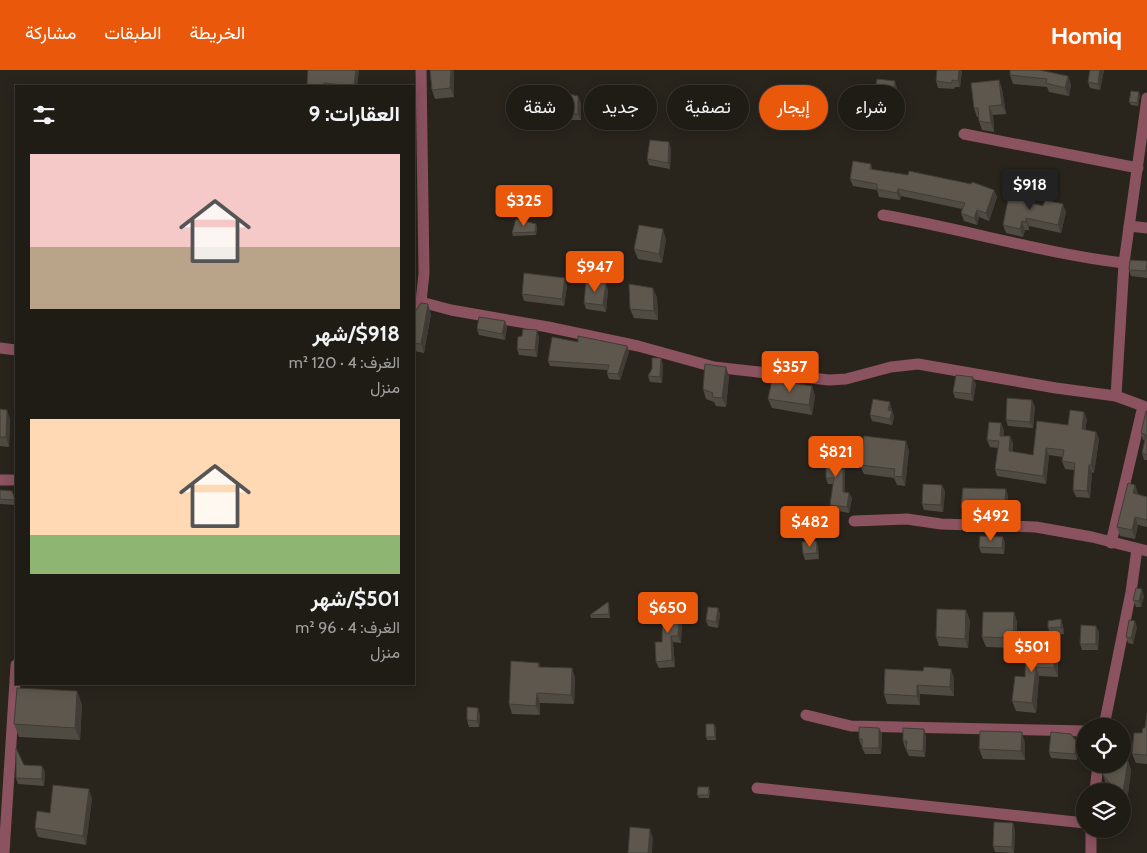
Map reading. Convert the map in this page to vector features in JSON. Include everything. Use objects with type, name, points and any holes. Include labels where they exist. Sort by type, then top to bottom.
[{"type":"street","points":[[415,314],[421,302],[424,273],[421,70]]},
{"type":"street","points":[[1116,396],[1124,263],[1147,98]]},
{"type":"street","points":[[964,134],[1138,168]]},
{"type":"street","points":[[883,215],[936,224],[1044,250],[1124,263]]},
{"type":"street","points":[[1129,226],[1147,228]]},
{"type":"street","points":[[421,302],[451,310],[548,326],[629,344],[714,367],[829,380],[846,379],[891,367],[918,364],[1056,388],[1116,396],[1145,407],[1111,543]]},
{"type":"street","points":[[0,348],[15,350]]},
{"type":"street","points":[[0,480],[15,480]]},
{"type":"street","points":[[854,521],[893,519],[941,524],[1036,527],[1092,537],[1142,550],[1131,592],[1106,718]]},
{"type":"street","points":[[4,853],[15,681]]},
{"type":"street","points":[[806,715],[851,726],[1076,731]]},
{"type":"street","points":[[757,788],[1076,822]]},
{"type":"street","points":[[1091,853],[1092,838]]},
{"type":"building","points":[[308,70],[356,70],[354,85],[307,84]]},
{"type":"building","points":[[430,70],[451,70],[450,88],[432,90]]},
{"type":"building","points":[[937,70],[959,70],[958,81],[952,80],[952,83],[936,81]]},
{"type":"building","points":[[1010,70],[1039,70],[1068,76],[1065,88],[1046,83],[1047,79],[1010,75]]},
{"type":"building","points":[[1090,70],[1100,70],[1098,84],[1088,82]]},
{"type":"building","points":[[877,79],[895,81],[894,85],[876,85]]},
{"type":"building","points":[[999,80],[1002,105],[989,106],[991,123],[979,121],[978,108],[974,108],[971,83]]},
{"type":"building","points":[[1131,91],[1139,92],[1137,103],[1129,102]]},
{"type":"building","points":[[574,95],[578,96],[578,114],[574,114]]},
{"type":"building","points":[[650,140],[669,142],[668,163],[647,159]]},
{"type":"building","points":[[853,161],[871,164],[870,169],[908,175],[909,171],[971,184],[972,182],[994,190],[986,213],[977,210],[974,218],[961,213],[965,203],[898,189],[897,193],[877,189],[877,184],[850,179]]},
{"type":"building","points":[[1010,190],[1028,194],[1027,202],[1043,206],[1045,200],[1063,204],[1058,225],[1026,218],[1026,222],[1022,221],[1020,229],[1003,225]]},
{"type":"building","points":[[516,219],[536,224],[535,232],[512,233]]},
{"type":"building","points":[[639,225],[663,229],[659,254],[634,249]]},
{"type":"building","points":[[1130,260],[1147,261],[1146,271],[1129,270]]},
{"type":"building","points":[[524,273],[565,278],[562,299],[522,294]]},
{"type":"building","points":[[586,281],[606,283],[603,305],[584,303]]},
{"type":"building","points":[[629,284],[653,288],[654,311],[630,309]]},
{"type":"building","points":[[421,303],[428,304],[421,344],[415,343],[415,312]]},
{"type":"building","points":[[479,317],[505,321],[502,334],[477,329]]},
{"type":"building","points":[[523,329],[537,330],[535,350],[517,349],[518,337],[522,336]]},
{"type":"building","points":[[578,336],[627,346],[618,374],[607,373],[609,365],[548,361],[552,337],[578,342]]},
{"type":"building","points":[[652,358],[661,358],[660,377],[648,376],[652,369]]},
{"type":"building","points":[[705,364],[726,367],[722,398],[712,397],[713,393],[703,389]]},
{"type":"building","points":[[956,375],[973,377],[971,394],[953,392]]},
{"type":"building","points":[[772,380],[812,386],[809,405],[768,399]]},
{"type":"building","points":[[1007,398],[1032,400],[1030,422],[1006,420]]},
{"type":"building","points":[[873,399],[890,402],[888,410],[892,411],[890,419],[870,415]]},
{"type":"building","points":[[0,409],[7,410],[6,437],[0,437]]},
{"type":"building","points":[[1070,410],[1084,412],[1082,429],[1096,432],[1091,465],[1089,465],[1087,491],[1073,490],[1075,463],[1062,461],[1064,450],[1046,448],[1043,476],[995,469],[999,441],[987,440],[989,422],[1001,423],[1000,436],[1010,436],[1009,451],[1033,455],[1037,421],[1068,425]]},
{"type":"building","points":[[1146,411],[1147,455],[1142,453],[1146,435],[1141,433]]},
{"type":"building","points":[[864,436],[906,441],[902,477],[894,476],[895,469],[860,465]]},
{"type":"building","points":[[826,449],[840,449],[840,465],[843,465],[843,492],[849,493],[847,507],[830,505],[834,478],[826,478]]},
{"type":"building","points":[[1128,483],[1135,485],[1133,493],[1147,497],[1147,520],[1135,517],[1132,530],[1117,527]]},
{"type":"building","points":[[923,484],[942,485],[941,505],[922,504]]},
{"type":"building","points":[[963,488],[1006,489],[1004,509],[961,507]]},
{"type":"building","points":[[0,490],[12,491],[15,500],[0,499]]},
{"type":"building","points":[[980,536],[1003,537],[1002,548],[979,547]]},
{"type":"building","points":[[816,541],[817,553],[803,554],[802,542]]},
{"type":"building","points":[[1136,588],[1142,589],[1139,601],[1133,600]]},
{"type":"building","points":[[608,602],[609,614],[590,615]]},
{"type":"building","points":[[663,607],[679,608],[678,636],[671,636],[672,660],[656,662],[655,642],[662,642]]},
{"type":"building","points":[[708,607],[718,608],[716,622],[706,620]]},
{"type":"building","points":[[937,609],[966,610],[965,639],[936,637]]},
{"type":"building","points":[[983,612],[1014,612],[1013,638],[982,637]]},
{"type":"building","points":[[1061,619],[1061,627],[1048,628],[1048,621]]},
{"type":"building","points":[[1129,620],[1135,621],[1131,638],[1126,637]]},
{"type":"building","points":[[1081,625],[1096,626],[1096,644],[1080,644]]},
{"type":"building","points":[[1026,648],[1055,649],[1054,668],[1036,667],[1032,703],[1012,701],[1015,676],[1025,677]]},
{"type":"building","points":[[511,661],[539,663],[538,667],[572,668],[571,695],[537,693],[536,706],[509,704]]},
{"type":"building","points":[[924,667],[951,669],[950,687],[917,685],[917,696],[884,694],[885,669],[923,671]]},
{"type":"building","points":[[17,688],[77,691],[75,728],[14,724]]},
{"type":"building","points":[[467,707],[478,708],[477,721],[467,720]]},
{"type":"building","points":[[1147,713],[1147,755],[1132,754],[1134,733],[1142,733],[1143,728],[1145,728]]},
{"type":"building","points":[[706,724],[714,724],[715,737],[706,737]]},
{"type":"building","points":[[859,727],[879,728],[879,748],[862,748],[862,739],[859,739]]},
{"type":"building","points":[[903,728],[924,729],[923,751],[906,750],[907,741],[903,741]]},
{"type":"building","points":[[980,731],[1022,732],[1021,751],[979,749]]},
{"type":"building","points":[[1051,732],[1071,734],[1076,741],[1075,754],[1049,752]]},
{"type":"building","points":[[16,748],[24,765],[42,766],[42,779],[16,778]]},
{"type":"building","points":[[1103,773],[1126,773],[1124,783],[1110,783]]},
{"type":"building","points":[[53,785],[89,789],[83,836],[35,828],[37,811],[50,813]]},
{"type":"building","points":[[698,787],[709,787],[708,795],[697,795]]},
{"type":"building","points":[[994,822],[1013,823],[1012,847],[993,846]]},
{"type":"building","points":[[630,827],[650,829],[648,853],[628,853]]}]
